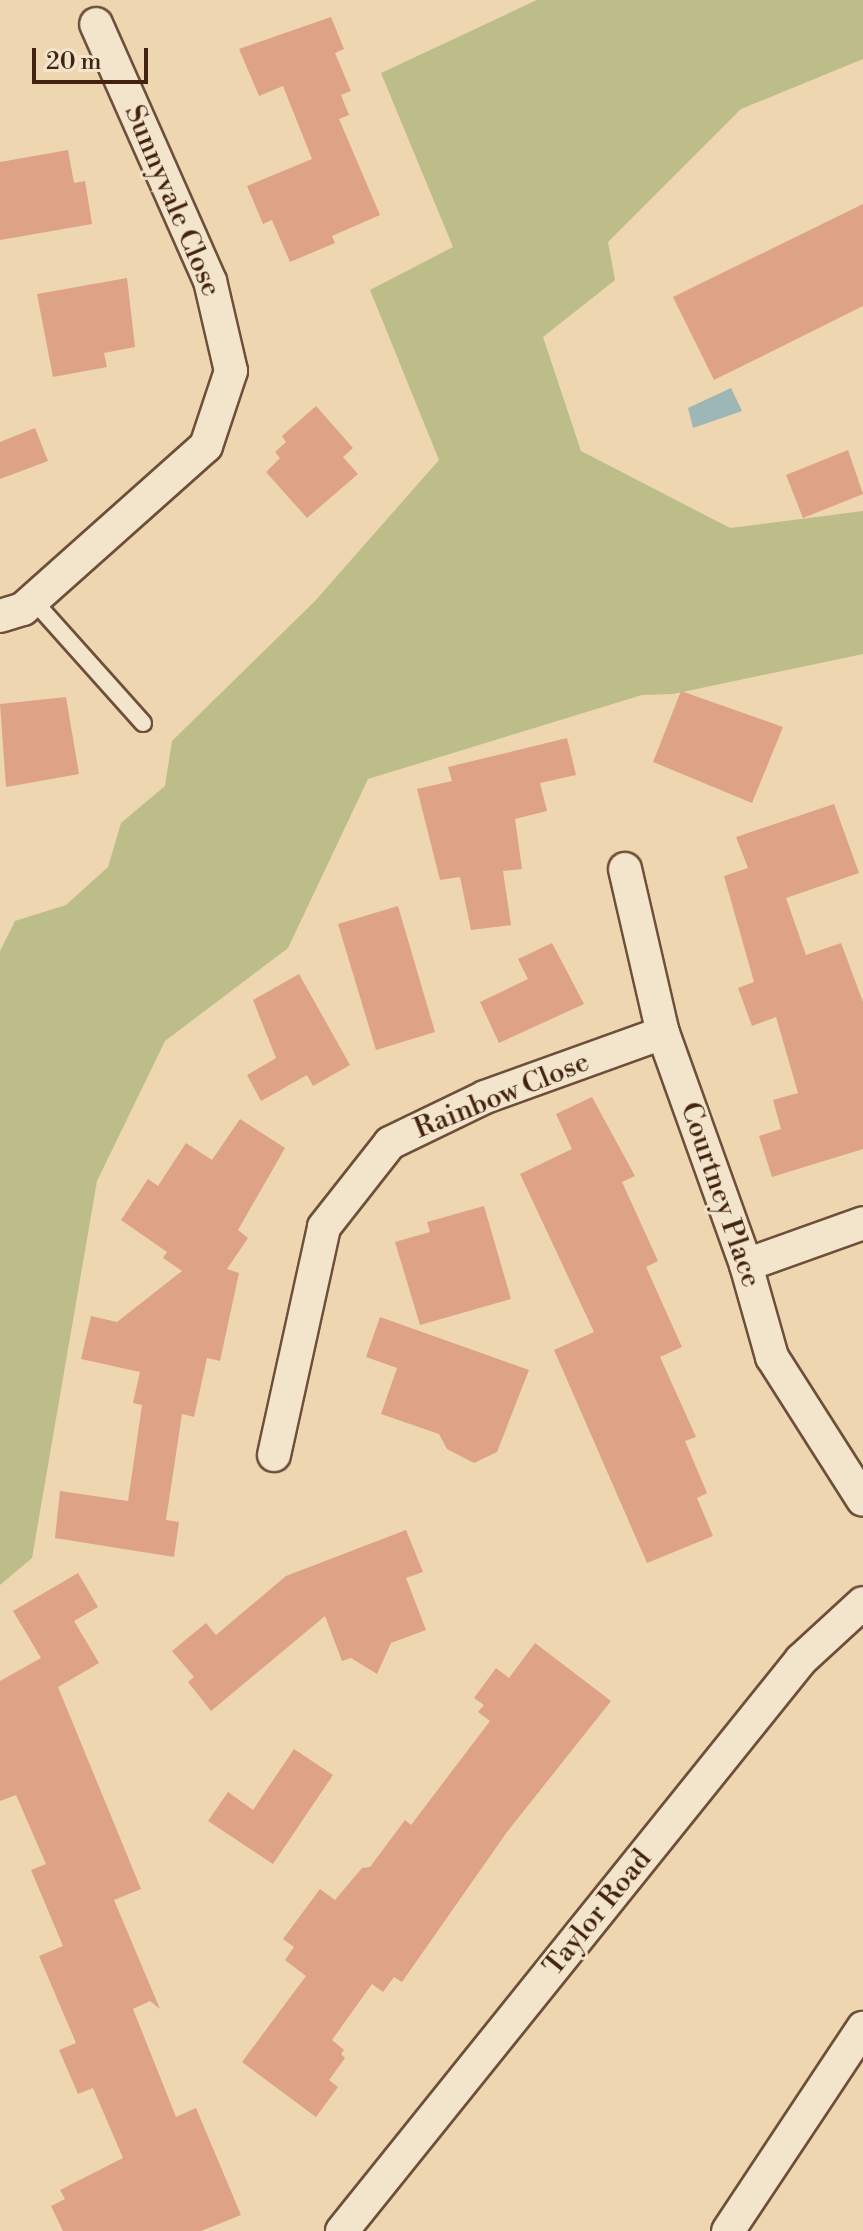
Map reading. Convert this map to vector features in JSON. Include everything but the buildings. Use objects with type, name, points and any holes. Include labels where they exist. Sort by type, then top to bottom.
[{"type":"street","name":"Sunnyvale Close","points":[[0,616],[33,600],[206,446],[231,371],[210,281],[96,24]]},
{"type":"street","name":"Courtney Place","points":[[625,869],[663,1033],[746,1265],[772,1357],[863,1500]]},
{"type":"street","name":"Rainbow Close","points":[[274,1455],[324,1227],[390,1143],[485,1097],[663,1033]]},
{"type":"street","points":[[746,1265],[863,1223]]},
{"type":"street","name":"Taylor Road","points":[[342,2231],[801,1660],[863,1603]]},
{"type":"street","points":[[728,2231],[863,2028]]},
{"type":"lane","points":[[33,600],[143,723]]},
{"type":"green space","points":[[537,0],[863,0],[863,59],[741,109],[608,242],[615,280],[543,337],[581,451],[730,528],[863,511],[863,654],[673,694],[642,695],[368,779],[288,948],[165,1041],[97,1181],[32,1558],[0,1585],[0,951],[15,921],[66,905],[108,867],[121,823],[165,786],[172,741],[315,601],[439,460],[370,290],[453,247],[381,73]]},
{"type":"water","points":[[731,388],[742,411],[693,428],[688,408]]}]
